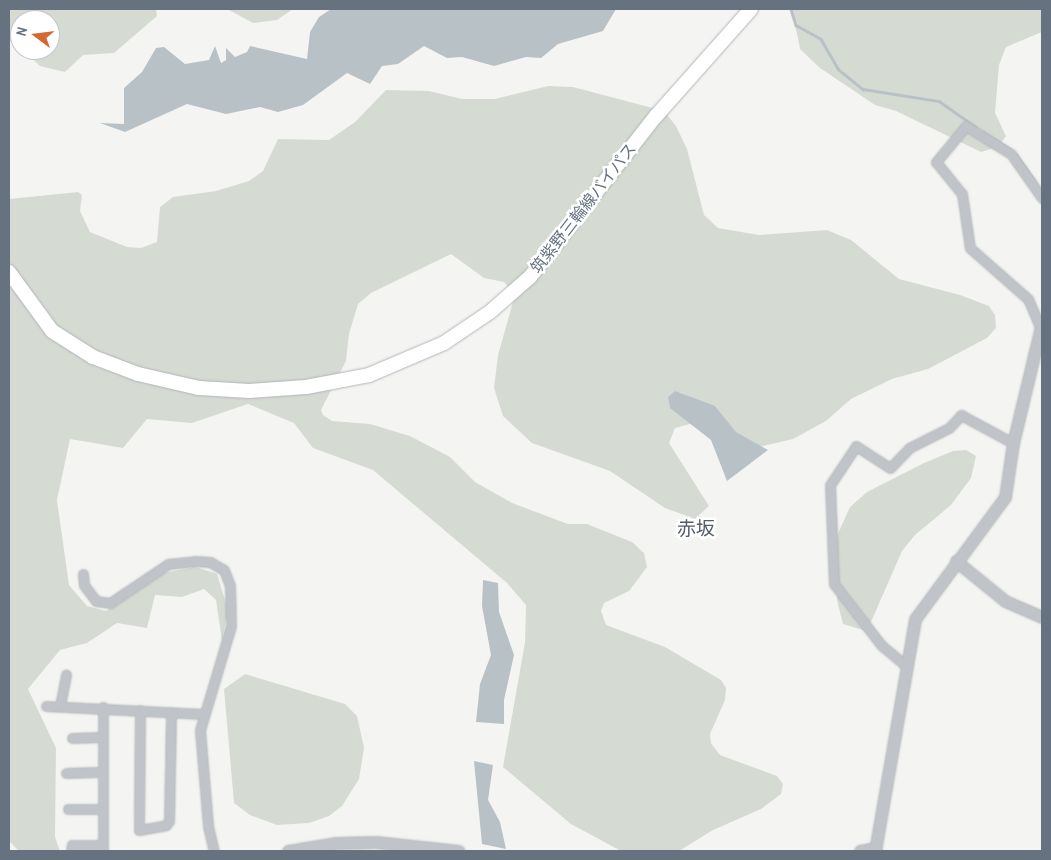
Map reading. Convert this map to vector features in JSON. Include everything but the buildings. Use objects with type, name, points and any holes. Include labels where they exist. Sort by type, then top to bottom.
[{"type":"main road","name":"筑紫野三輪線バイパス","points":[[9,272],[52,331],[93,357],[138,374],[199,388],[248,391],[306,387],[369,376],[444,343],[490,312],[530,277],[656,116],[751,9]]},
{"type":"street","points":[[860,851],[876,850],[905,665],[915,619],[1005,497],[1013,443],[1041,325],[1028,299],[970,248],[962,194],[936,162],[966,126],[1011,154],[1042,198]]},
{"type":"street","points":[[905,665],[882,646],[834,584],[830,485],[856,446],[890,468],[909,448],[949,428],[961,415],[1013,443]]},
{"type":"street","points":[[83,574],[84,585],[96,601],[110,603],[168,564],[195,561],[210,562],[224,570],[232,601],[231,626],[203,714],[200,754],[206,766],[208,826],[214,851]]},
{"type":"street","points":[[956,561],[1005,601],[1042,617]]},
{"type":"street","points":[[60,706],[66,675]]},
{"type":"street","points":[[46,706],[103,707],[203,714]]},
{"type":"street","points":[[71,851],[72,845],[103,848],[103,707]]},
{"type":"street","points":[[140,710],[139,830],[166,825],[170,821],[171,712]]},
{"type":"street","points":[[72,738],[103,736]]},
{"type":"street","points":[[66,773],[103,772]]},
{"type":"street","points":[[68,809],[102,809]]},
{"type":"street","points":[[288,851],[361,839],[459,851]]},
{"type":"shaded area","points":[[9,9],[156,9],[157,16],[114,53],[83,55],[65,72],[40,66],[34,60],[60,60],[60,10],[10,10],[9,40]]},
{"type":"shaded area","points":[[227,9],[293,9],[277,20],[253,23]]},
{"type":"shaded area","points":[[331,9],[616,9],[603,31],[558,44],[541,58],[526,57],[494,66],[462,57],[447,58],[424,46],[398,64],[382,66],[370,84],[347,73],[303,105],[278,112],[260,107],[226,114],[187,104],[125,132],[100,123],[124,124],[124,88],[142,72],[156,48],[164,47],[185,64],[209,60],[215,46],[221,63],[226,60],[226,48],[235,57],[247,52],[250,46],[307,59],[310,32],[319,17]]},
{"type":"shaded area","points":[[792,9],[1042,9],[1042,32],[1006,47],[999,65],[995,113],[1006,136],[998,147],[981,152],[896,111],[875,105],[820,68],[800,49]]},
{"type":"shaded area","points":[[548,86],[573,87],[664,111],[676,126],[687,149],[704,215],[718,228],[759,235],[827,230],[851,240],[899,279],[960,295],[989,306],[995,315],[996,328],[987,338],[928,369],[892,379],[851,399],[826,421],[793,439],[759,447],[690,424],[675,428],[669,443],[709,506],[695,519],[665,508],[610,471],[532,443],[503,416],[494,388],[498,355],[515,295],[504,282],[484,278],[451,254],[371,293],[358,304],[349,334],[346,361],[321,410],[323,415],[332,421],[370,424],[410,436],[450,457],[475,482],[512,503],[568,524],[587,524],[632,542],[644,553],[647,567],[629,591],[604,603],[601,611],[606,625],[665,647],[721,680],[726,688],[725,700],[710,734],[711,743],[720,755],[777,776],[783,784],[781,794],[761,809],[713,830],[679,851],[621,851],[571,824],[503,767],[525,642],[526,605],[507,583],[373,470],[313,448],[294,423],[248,404],[192,423],[147,419],[123,448],[70,439],[57,500],[69,585],[87,606],[106,611],[162,573],[196,567],[217,574],[228,610],[222,641],[216,600],[204,589],[182,597],[155,595],[147,628],[117,623],[87,643],[60,650],[28,689],[56,748],[55,837],[60,851],[19,851],[9,841],[9,199],[78,192],[82,195],[80,211],[90,232],[127,247],[141,248],[157,242],[160,207],[173,197],[216,191],[249,181],[263,171],[278,139],[329,140],[355,122],[386,90],[429,91],[462,99],[495,99]]},
{"type":"shaded area","points":[[675,391],[715,406],[736,432],[768,450],[727,481],[711,440],[670,408],[668,397]]},
{"type":"shaded area","points":[[966,450],[976,456],[971,478],[951,505],[915,535],[902,551],[871,622],[863,630],[843,624],[837,600],[836,538],[850,507],[867,492],[924,463],[953,451]]},
{"type":"shaded area","points":[[483,580],[498,583],[499,612],[514,655],[504,700],[504,724],[476,722],[480,684],[491,655],[482,606]]},
{"type":"shaded area","points":[[245,674],[345,704],[357,716],[364,748],[359,779],[342,806],[329,816],[309,823],[277,825],[250,815],[234,803],[224,689]]},
{"type":"shaded area","points":[[474,761],[493,765],[488,800],[500,822],[506,849],[482,844]]},
{"type":"waterway","points":[[791,9],[796,25],[821,39],[838,69],[863,89],[939,101],[976,127]]},
{"type":"waterway","points":[[983,132],[1010,149]]},
{"type":"waterway","points":[[1016,154],[1034,180]]},
{"type":"district","name":"赤坂","points":[[696,529]]}]
